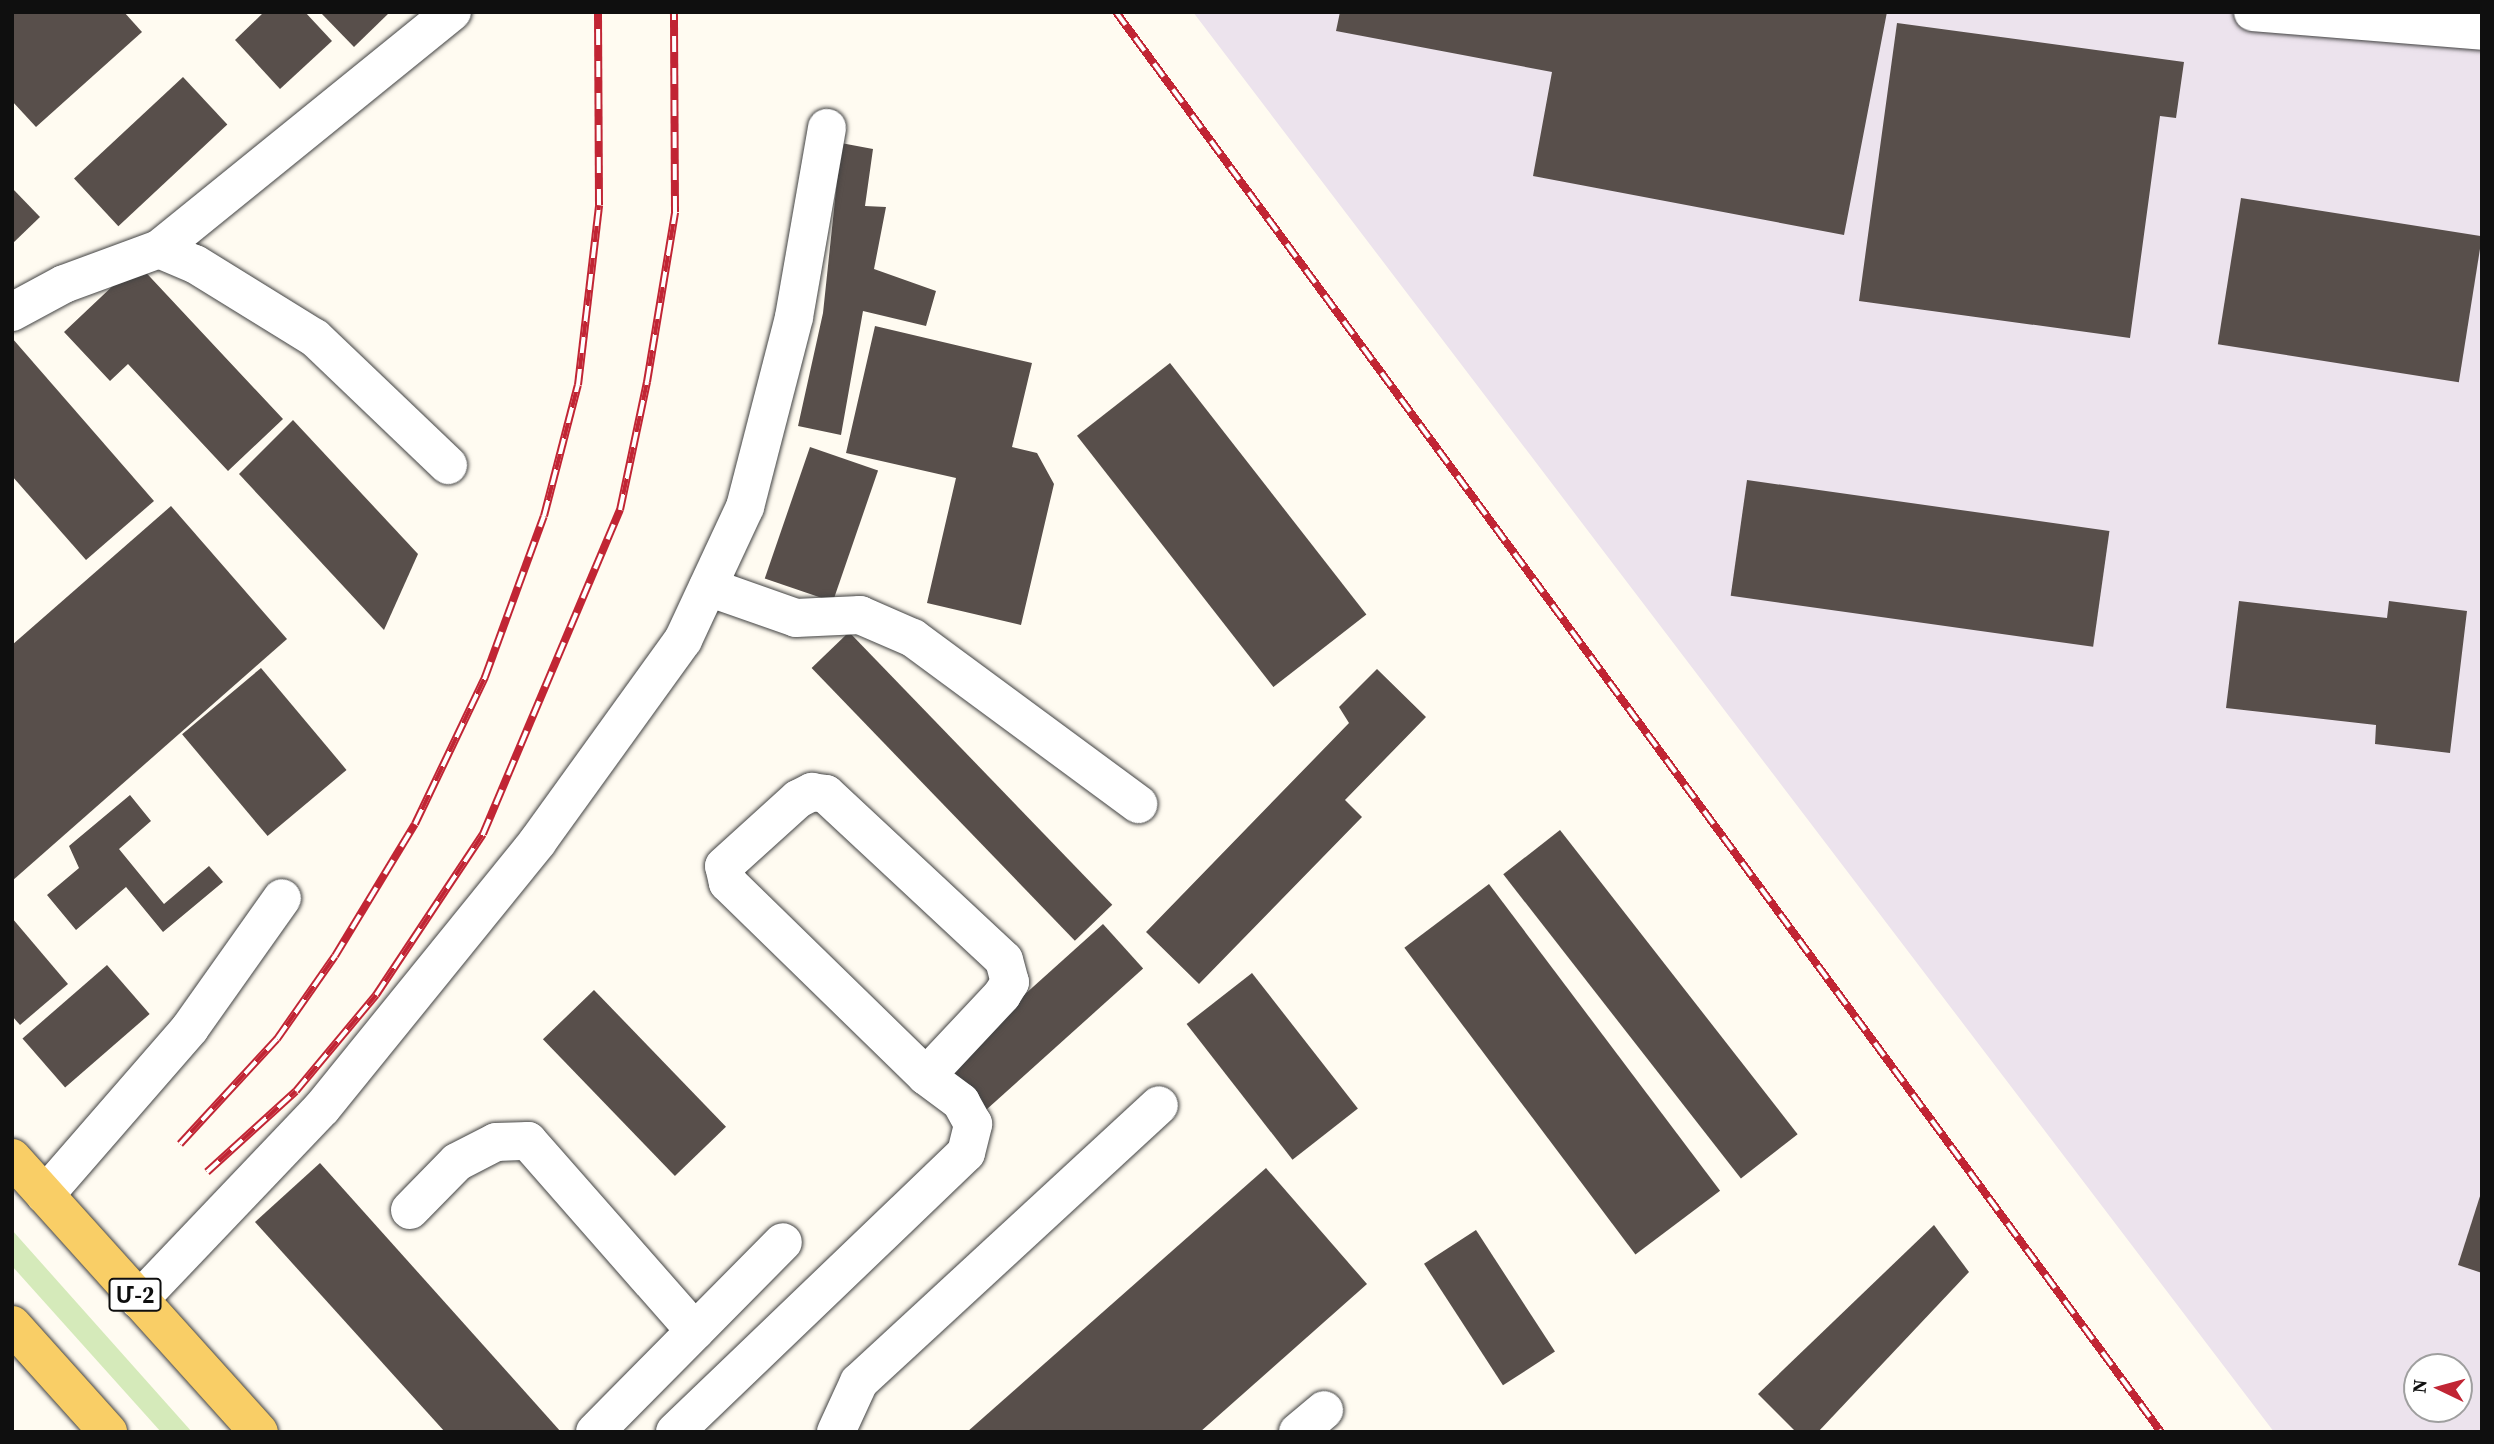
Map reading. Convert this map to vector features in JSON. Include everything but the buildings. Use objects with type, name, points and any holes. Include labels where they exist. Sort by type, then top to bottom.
[{"type":"main road","name":"Մ-2","points":[[12,1158],[259,1432]]},
{"type":"main road","points":[[12,1325],[108,1432]]},
{"type":"lane","points":[[12,312],[64,284],[159,249],[452,12]]},
{"type":"lane","points":[[2253,12],[2482,31]]},
{"type":"lane","points":[[139,1300],[322,1108],[538,841],[682,640],[749,494],[794,317],[827,128]]},
{"type":"lane","points":[[159,249],[195,264],[315,338],[448,465]]},
{"type":"lane","points":[[708,587],[796,618],[860,615],[913,638],[1138,804]]},
{"type":"lane","points":[[675,1432],[966,1153],[973,1124],[961,1102],[926,1076],[728,883],[724,866],[798,799],[812,792],[826,794],[1004,960],[1010,982],[1002,995],[926,1076]]},
{"type":"lane","points":[[45,1195],[190,1028],[282,898]]},
{"type":"lane","points":[[836,1432],[859,1382],[1159,1105]]},
{"type":"lane","points":[[410,1210],[457,1162],[496,1142],[528,1141],[695,1331]]},
{"type":"lane","points":[[595,1432],[783,1242]]},
{"type":"shaded area","points":[[1193,12],[2482,12],[2482,1432],[2274,1432]]},
{"type":"green space","points":[[12,1230],[192,1432],[161,1432],[12,1266]]},
{"type":"railway","points":[[180,1144],[277,1039],[335,956],[415,824],[485,677],[544,516],[578,385],[599,205],[598,12]]},
{"type":"railway","points":[[207,1172],[296,1091],[376,995],[483,834],[620,510],[647,382],[675,212],[674,12]]},
{"type":"railway","points":[[1116,12],[2161,1432]]}]
